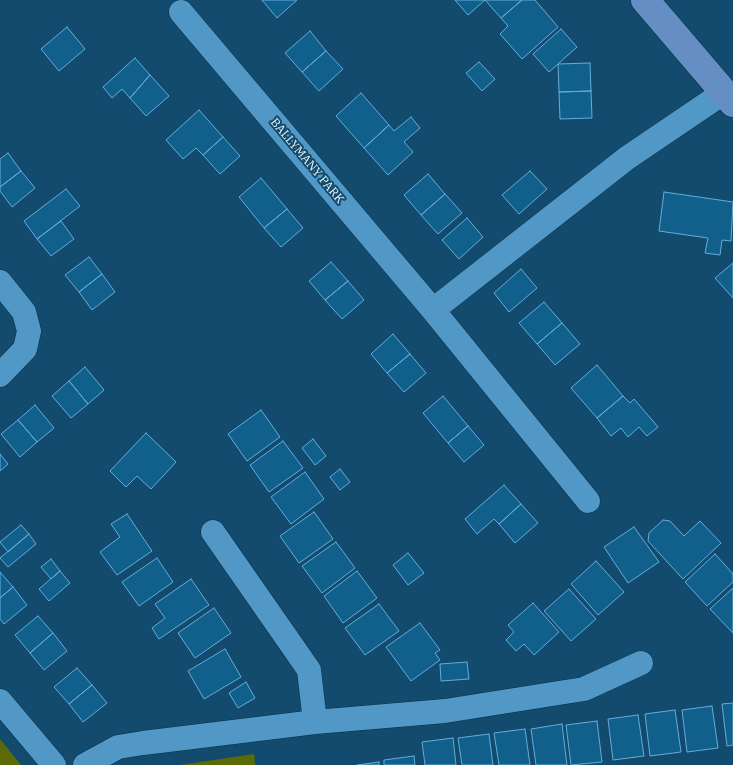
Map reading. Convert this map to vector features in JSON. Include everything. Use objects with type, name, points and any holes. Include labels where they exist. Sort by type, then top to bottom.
[{"type":"main road","points":[[645,0],[728,98]]},
{"type":"street","name":"BALLYMANY PARK","points":[[181,12],[433,310],[588,501]]},
{"type":"street","points":[[433,310],[627,158],[728,98]]},
{"type":"street","points":[[0,282],[24,312],[29,331],[25,349],[0,375]]},
{"type":"street","points":[[213,532],[309,670],[315,722]]},
{"type":"street","points":[[85,765],[118,747],[315,722],[445,711],[584,689],[641,663]]},
{"type":"street","points":[[0,701],[54,765]]},
{"type":"green space","points":[[0,739],[21,765],[0,765]]},
{"type":"green space","points":[[254,754],[255,765],[180,765]]},
{"type":"building","points":[[262,0],[297,0],[277,18]]},
{"type":"building","points":[[455,0],[485,0],[468,15]]},
{"type":"building","points":[[485,0],[522,0],[501,18]]},
{"type":"building","points":[[522,0],[535,0],[558,27],[522,59],[500,34],[508,26],[501,18]]},
{"type":"building","points":[[67,27],[85,49],[59,71],[41,49]]},
{"type":"building","points":[[561,29],[577,47],[549,72],[533,54]]},
{"type":"building","points":[[310,31],[326,51],[302,72],[285,53]]},
{"type":"building","points":[[326,51],[343,69],[319,91],[302,72]]},
{"type":"building","points":[[135,58],[150,75],[130,98],[122,89],[112,98],[103,87]]},
{"type":"building","points":[[479,62],[495,79],[482,91],[466,73]]},
{"type":"building","points":[[590,63],[591,91],[559,92],[558,64]]},
{"type":"building","points":[[150,75],[169,96],[146,116],[130,98]]},
{"type":"building","points":[[591,91],[592,118],[560,119],[559,92]]},
{"type":"building","points":[[361,93],[389,125],[364,148],[336,116]]},
{"type":"building","points":[[199,110],[223,137],[203,155],[196,148],[183,159],[166,140]]},
{"type":"building","points":[[411,117],[420,128],[404,142],[413,152],[388,175],[364,148],[389,125],[394,131]]},
{"type":"building","points":[[223,137],[240,156],[220,174],[203,155]]},
{"type":"building","points":[[8,153],[21,171],[0,187],[0,159]]},
{"type":"building","points":[[21,171],[35,188],[12,207],[0,191],[0,187]]},
{"type":"building","points":[[530,171],[547,189],[519,214],[502,195]]},
{"type":"building","points":[[428,174],[445,194],[421,215],[404,195]]},
{"type":"building","points":[[261,178],[287,209],[264,228],[239,197]]},
{"type":"building","points":[[66,189],[80,206],[37,239],[24,221]]},
{"type":"building","points":[[664,192],[733,202],[731,241],[722,240],[720,255],[705,253],[708,238],[659,231]]},
{"type":"building","points":[[445,194],[462,213],[438,234],[421,215]]},
{"type":"building","points":[[287,209],[303,228],[281,247],[264,228]]},
{"type":"building","points":[[467,218],[483,237],[459,259],[442,240]]},
{"type":"building","points":[[61,221],[74,239],[51,256],[37,239]]},
{"type":"building","points":[[89,257],[102,274],[79,292],[65,275]]},
{"type":"building","points":[[331,262],[348,281],[325,300],[309,281]]},
{"type":"building","points":[[733,263],[733,298],[715,278]]},
{"type":"building","points":[[521,269],[537,288],[509,312],[494,293]]},
{"type":"building","points":[[102,274],[115,292],[92,310],[79,292]]},
{"type":"building","points":[[348,281],[364,300],[342,319],[325,300]]},
{"type":"building","points":[[544,302],[562,323],[537,344],[519,323]]},
{"type":"building","points":[[562,323],[580,344],[555,365],[537,344]]},
{"type":"building","points":[[393,334],[410,354],[387,373],[371,354]]},
{"type":"building","points":[[410,354],[426,373],[404,392],[387,373]]},
{"type":"building","points":[[597,365],[623,396],[597,418],[571,388]]},
{"type":"building","points":[[85,367],[104,390],[88,404],[69,381]]},
{"type":"building","points":[[69,381],[88,404],[71,418],[52,396]]},
{"type":"building","points":[[443,396],[468,426],[448,443],[423,413]]},
{"type":"building","points":[[623,396],[630,403],[634,399],[658,427],[647,436],[639,427],[628,437],[621,428],[611,436],[597,418]]},
{"type":"building","points":[[35,405],[54,428],[37,442],[18,420]]},
{"type":"building","points":[[261,410],[280,437],[247,461],[228,434]]},
{"type":"building","points":[[18,420],[37,442],[20,457],[1,434]]},
{"type":"building","points":[[468,426],[484,445],[464,462],[448,443]]},
{"type":"building","points":[[146,433],[176,462],[151,489],[137,476],[126,487],[110,471]]},
{"type":"building","points":[[313,439],[326,456],[315,465],[302,448]]},
{"type":"building","points":[[283,441],[303,468],[269,492],[250,465]]},
{"type":"building","points":[[0,454],[8,464],[0,471]]},
{"type":"building","points":[[340,469],[350,482],[340,490],[330,477]]},
{"type":"building","points":[[305,472],[324,499],[291,524],[271,497]]},
{"type":"building","points":[[504,485],[521,504],[499,524],[494,519],[477,534],[465,519]]},
{"type":"building","points":[[521,504],[538,523],[515,543],[499,524]]},
{"type":"building","points":[[314,512],[333,539],[299,563],[280,536]]},
{"type":"building","points":[[127,514],[152,551],[117,575],[100,552],[120,537],[111,524]]},
{"type":"building","points":[[663,520],[670,521],[684,536],[700,521],[721,543],[683,579],[648,541],[649,533]]},
{"type":"building","points":[[21,525],[29,534],[8,552],[0,542]]},
{"type":"building","points":[[634,527],[659,562],[628,583],[604,547]]},
{"type":"building","points":[[29,534],[36,544],[8,567],[0,558]]},
{"type":"building","points":[[336,542],[355,568],[322,593],[302,566]]},
{"type":"building","points":[[408,553],[424,573],[408,585],[393,565]]},
{"type":"building","points":[[715,554],[733,574],[733,582],[707,606],[685,582]]},
{"type":"building","points":[[157,558],[173,582],[139,606],[122,582]]},
{"type":"building","points":[[51,559],[60,571],[51,579],[41,567]]},
{"type":"building","points":[[596,561],[624,592],[598,615],[571,584]]},
{"type":"building","points":[[60,571],[70,583],[49,601],[39,589]]},
{"type":"building","points":[[357,571],[377,598],[343,623],[324,596]]},
{"type":"building","points":[[0,572],[13,587],[0,598]]},
{"type":"building","points":[[191,579],[209,605],[159,639],[152,628],[165,618],[155,604]]},
{"type":"building","points":[[13,587],[27,605],[4,624],[0,619],[0,598]]},
{"type":"building","points":[[733,588],[733,633],[710,609]]},
{"type":"building","points":[[569,589],[596,619],[571,641],[544,611]]},
{"type":"building","points":[[533,603],[559,632],[534,655],[524,644],[516,651],[506,640],[514,632],[508,625]]},
{"type":"building","points":[[379,604],[399,631],[365,655],[345,628]]},
{"type":"building","points":[[214,608],[231,633],[195,658],[178,633]]},
{"type":"building","points":[[38,616],[53,633],[30,653],[15,635]]},
{"type":"building","points":[[420,623],[440,650],[435,653],[440,660],[411,681],[386,647]]},
{"type":"building","points":[[53,633],[67,651],[44,670],[30,653]]},
{"type":"building","points":[[225,649],[241,677],[204,699],[188,671]]},
{"type":"building","points":[[467,662],[469,679],[441,681],[440,664]]},
{"type":"building","points":[[77,668],[92,685],[69,704],[54,687]]},
{"type":"building","points":[[246,682],[255,698],[238,708],[229,693]]},
{"type":"building","points":[[92,685],[107,703],[83,722],[69,704]]},
{"type":"building","points":[[733,703],[733,745],[727,746],[722,704]]},
{"type":"building","points":[[712,706],[718,748],[687,752],[682,710]]},
{"type":"building","points":[[675,710],[681,752],[650,756],[645,714]]},
{"type":"building","points":[[638,715],[644,756],[613,760],[608,719]]},
{"type":"building","points":[[597,721],[602,762],[571,765],[566,725]]},
{"type":"building","points":[[562,724],[567,765],[536,765],[531,729]]},
{"type":"building","points":[[525,729],[530,765],[499,765],[494,733]]},
{"type":"building","points":[[489,734],[493,765],[462,765],[458,738]]},
{"type":"building","points":[[453,738],[456,765],[425,765],[422,742]]},
{"type":"building","points":[[414,756],[415,765],[384,765],[384,760]]},
{"type":"building","points":[[379,762],[379,765],[357,765]]}]
